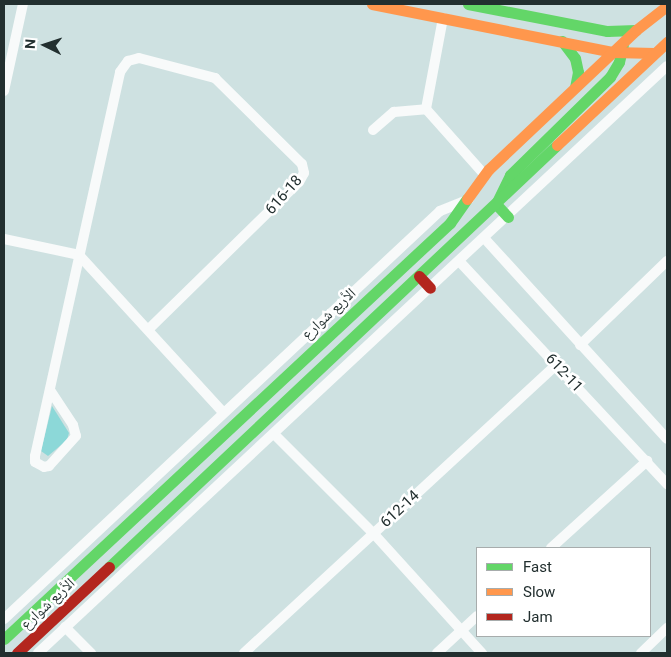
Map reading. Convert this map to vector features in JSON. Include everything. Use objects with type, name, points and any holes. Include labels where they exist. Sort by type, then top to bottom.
[{"type":"main road","points":[[372,4],[562,42],[619,45]]},
{"type":"main road","points":[[468,4],[654,53]]},
{"type":"main road","name":"الأربع شوارع","points":[[4,639],[450,222],[469,199],[484,174],[619,45],[667,6]]},
{"type":"main road","points":[[562,42],[575,58],[578,72],[575,87]]},
{"type":"main road","name":"الأربع شوارع","points":[[17,653],[667,42]]},
{"type":"main road","points":[[508,217],[496,204],[517,167],[610,77],[619,45]]},
{"type":"main road","points":[[598,66],[606,69],[610,77]]},
{"type":"main road","points":[[419,276],[430,288]]},
{"type":"main road","points":[[170,483],[184,498]]},
{"type":"street","points":[[4,92],[23,4]]},
{"type":"street","points":[[426,109],[443,18]]},
{"type":"street","name":"616-18","points":[[79,255],[120,72],[128,61],[139,58],[215,78],[302,164],[304,173],[299,182],[148,330]]},
{"type":"street","points":[[38,653],[485,239],[666,68]]},
{"type":"street","points":[[373,130],[394,112],[426,109]]},
{"type":"street","points":[[426,109],[484,174]]},
{"type":"street","points":[[4,619],[440,211],[469,199]]},
{"type":"street","points":[[4,239],[79,255],[224,413]]},
{"type":"street","name":"612-11","points":[[485,239],[667,440]]},
{"type":"street","points":[[50,390],[73,424],[76,436],[44,467],[35,462],[35,456],[79,255]]},
{"type":"street","points":[[580,345],[667,261]]},
{"type":"street","name":"612-11","points":[[460,262],[667,484]]},
{"type":"street","name":"612-14","points":[[244,653],[556,364]]},
{"type":"street","points":[[274,434],[374,534],[482,653]]},
{"type":"street","points":[[553,547],[647,461]]},
{"type":"street","points":[[437,653],[476,617]]},
{"type":"street","points":[[65,627],[91,653]]},
{"type":"street","points":[[641,653],[667,628]]},
{"type":"shaded area","points":[[52,406],[69,433],[67,440],[48,456],[41,451]]},
{"type":"traffic: fast","points":[[468,4],[607,31],[636,30]]},
{"type":"traffic: fast","points":[[562,41],[575,58],[578,72],[575,87]]},
{"type":"traffic: fast","points":[[508,217],[496,204],[510,175],[610,77],[619,62],[623,45]]},
{"type":"traffic: fast","points":[[109,567],[557,145]]},
{"type":"traffic: fast","points":[[4,639],[450,223],[467,199]]},
{"type":"traffic: slow","points":[[372,4],[613,52],[654,53]]},
{"type":"traffic: slow","points":[[467,199],[489,169],[636,30],[667,6]]},
{"type":"traffic: slow","points":[[557,145],[667,42]]},
{"type":"traffic: jam","points":[[419,276],[430,288]]},
{"type":"traffic: jam","points":[[17,653],[109,567]]}]
